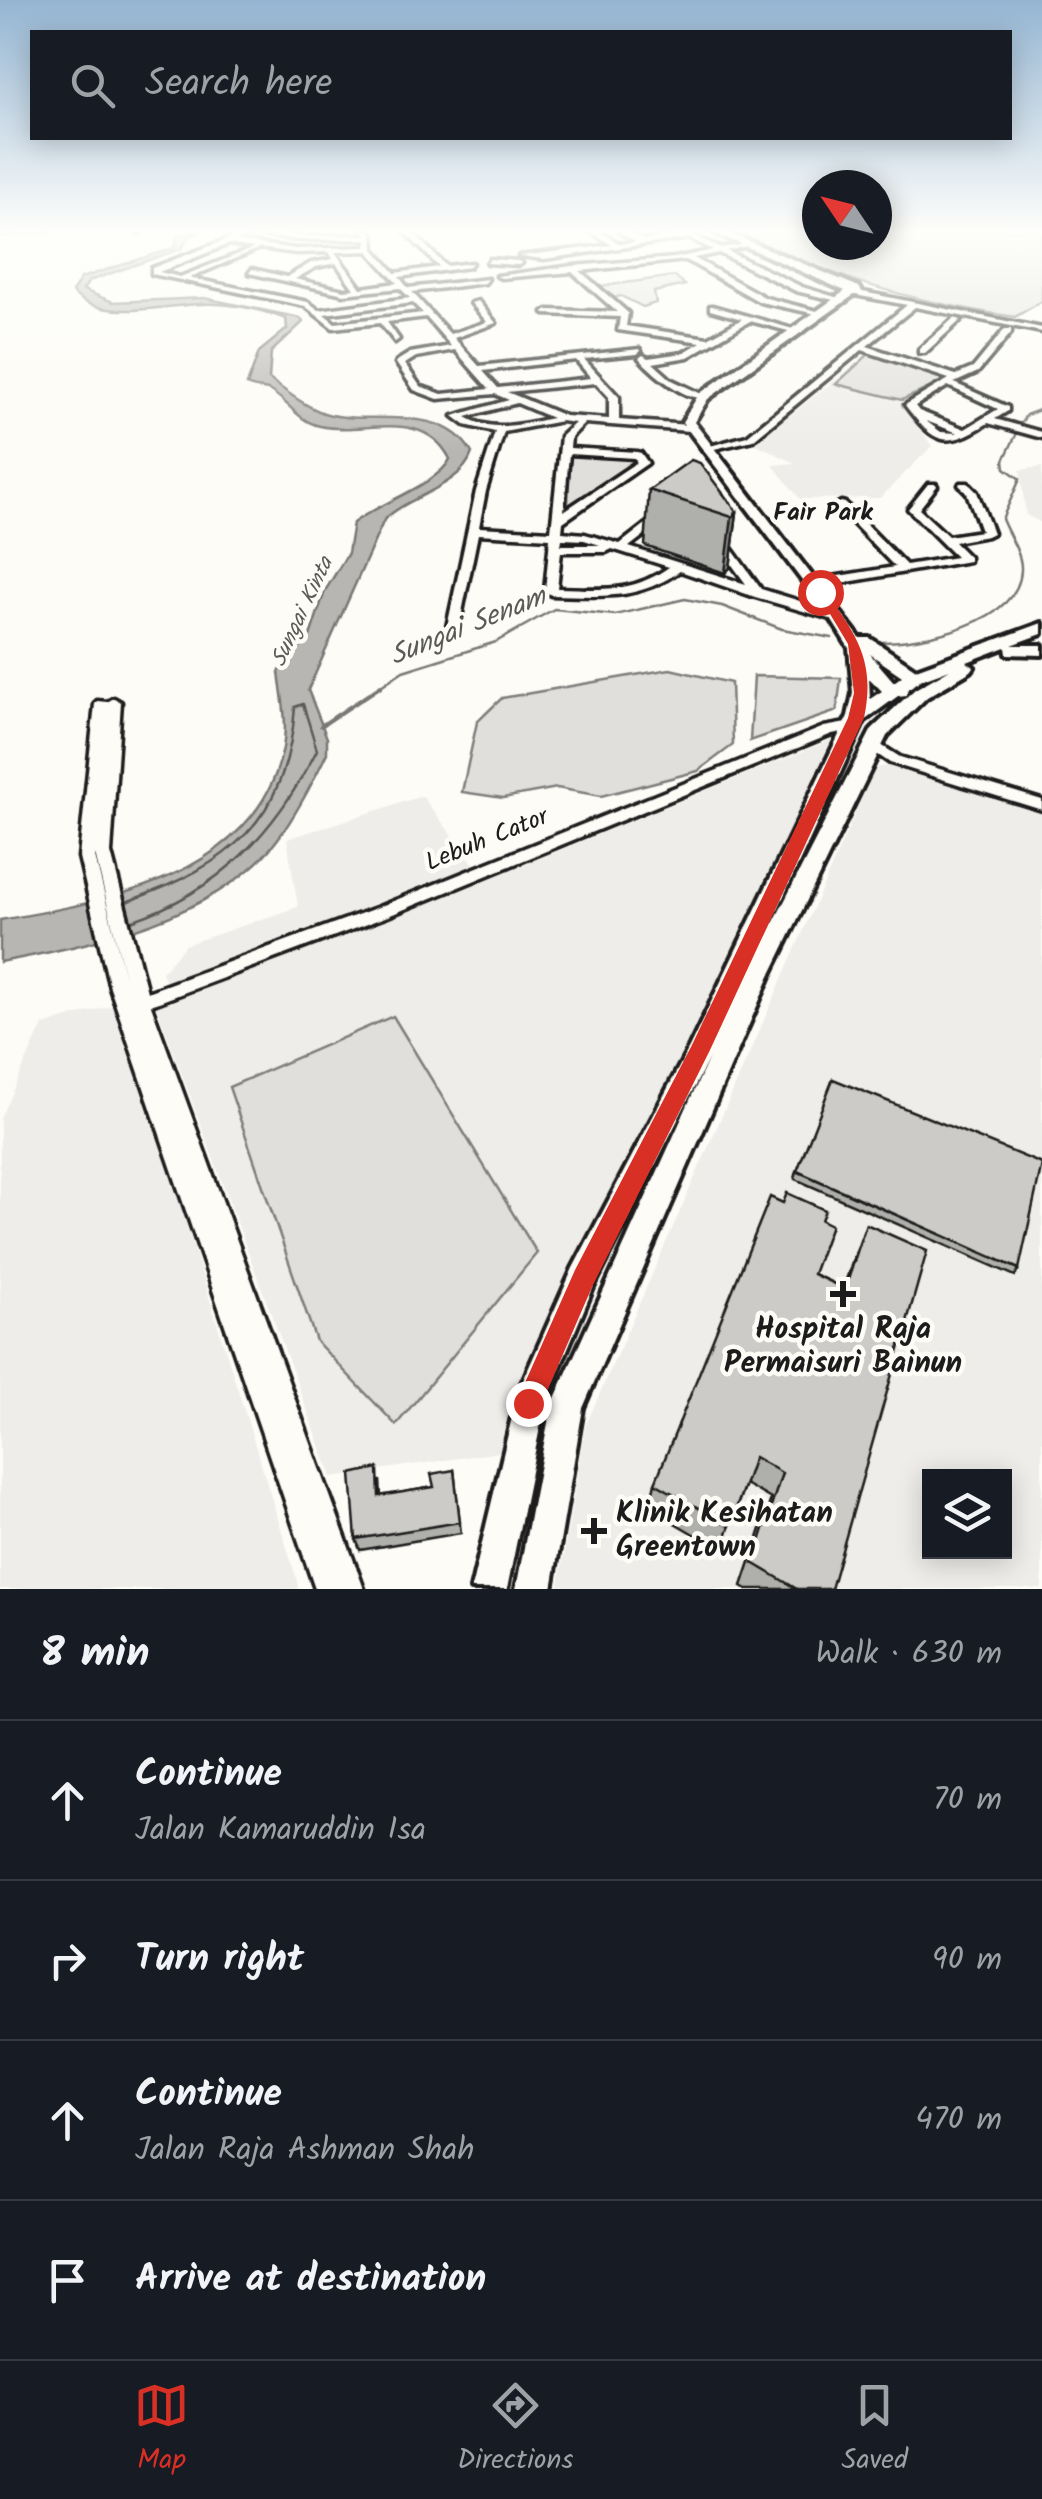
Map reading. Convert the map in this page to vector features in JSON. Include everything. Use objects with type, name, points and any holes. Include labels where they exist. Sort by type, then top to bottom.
[{"type":"main road","points":[[697,414],[832,304]]},
{"type":"main road","points":[[697,414],[839,304]]},
{"type":"main road","points":[[534,1589],[567,1407],[865,731],[860,643],[818,586],[746,500],[722,478],[697,414]]},
{"type":"main road","points":[[710,449],[860,643],[872,671],[901,686],[1042,640]]},
{"type":"main road","points":[[865,731],[879,724],[901,686],[1042,628]]},
{"type":"main road","points":[[489,1589],[528,1403],[583,1278],[865,731],[892,716],[930,686],[1004,652],[1042,650]]},
{"type":"street","points":[[305,304],[332,326],[427,315]]},
{"type":"street","points":[[319,312],[382,304]]},
{"type":"street","points":[[419,304],[496,391],[563,419]]},
{"type":"street","points":[[448,337],[492,322],[476,304]]},
{"type":"street","points":[[612,304],[624,315]]},
{"type":"street","points":[[781,304],[821,313]]},
{"type":"street","points":[[904,304],[958,320],[1041,325]]},
{"type":"street","points":[[911,306],[1005,325],[1042,338]]},
{"type":"street","points":[[710,449],[750,438],[911,306]]},
{"type":"street","points":[[713,308],[796,331]]},
{"type":"street","points":[[548,312],[624,315]]},
{"type":"street","points":[[624,315],[621,328],[712,341]]},
{"type":"street","points":[[646,361],[678,358],[747,319]]},
{"type":"street","points":[[382,320],[395,338]]},
{"type":"street","points":[[638,352],[661,320]]},
{"type":"street","points":[[922,350],[958,320]]},
{"type":"street","points":[[860,347],[953,381],[1005,406],[954,438],[931,431],[910,405],[953,381],[976,369],[1005,325]]},
{"type":"street","points":[[458,347],[413,355],[400,364],[418,388],[428,394],[458,397],[597,380]]},
{"type":"street","points":[[476,369],[638,352]]},
{"type":"street","points":[[514,401],[458,416],[483,428],[500,430],[563,419],[662,427],[697,414],[638,352]]},
{"type":"street","points":[[578,358],[610,393],[616,408],[614,423]]},
{"type":"street","points":[[563,384],[588,392],[610,393]]},
{"type":"street","points":[[583,420],[566,436],[550,590],[634,592],[652,588],[678,566]]},
{"type":"street","points":[[988,420],[1042,435]]},
{"type":"street","points":[[453,627],[500,430]]},
{"type":"street","points":[[556,534],[643,463],[637,455],[564,451]]},
{"type":"street","points":[[964,485],[972,492],[987,534]]},
{"type":"street","points":[[932,486],[913,508],[965,558]]},
{"type":"street","points":[[724,497],[746,500]]},
{"type":"street","points":[[840,505],[904,570]]},
{"type":"street","points":[[618,545],[666,514]]},
{"type":"street","points":[[707,522],[759,594]]},
{"type":"street","points":[[475,530],[556,534],[618,545],[838,617]]},
{"type":"street","points":[[789,604],[818,586],[965,558],[987,534]]},
{"type":"street","points":[[948,540],[987,534]]},
{"type":"street","points":[[108,703],[87,857],[103,887],[132,1004],[328,1589]]},
{"type":"street","name":"Lebuh Cator","points":[[132,1004],[399,905],[829,730],[865,731]]},
{"type":"street","points":[[865,731],[896,760],[1042,805]]},
{"type":"street","points":[[132,1004],[351,1589]]},
{"type":"shaded area","points":[[944,304],[1037,304],[1015,317]]},
{"type":"shaded area","points":[[870,353],[950,379],[902,404],[932,446],[880,498],[800,499],[773,465],[795,463],[754,443]]},
{"type":"shaded area","points":[[870,353],[950,379],[902,400],[836,384]]},
{"type":"shaded area","points":[[578,453],[633,457],[637,463],[568,506],[570,456]]},
{"type":"shaded area","points":[[1042,467],[1042,523],[1026,515],[1020,470]]},
{"type":"shaded area","points":[[670,669],[731,683],[733,745],[698,771],[601,796],[557,788],[503,798],[462,792],[477,722],[502,698]]},
{"type":"shaded area","points":[[754,676],[841,678],[837,711],[750,741]]},
{"type":"shaded area","points":[[838,737],[571,1276],[499,1452],[332,1477],[156,1005],[479,883]]},
{"type":"shaded area","name":"Hospital Raja Permaisuri Bainun","points":[[887,766],[1042,813],[1042,1589],[558,1589],[585,1427],[875,768]]},
{"type":"shaded area","points":[[422,796],[477,868],[168,986],[162,972],[185,945],[298,907],[287,839]]},
{"type":"shaded area","points":[[118,1004],[298,1589],[0,1589],[0,1118],[43,1025]]},
{"type":"shaded area","points":[[393,1016],[537,1253],[396,1425],[316,1341],[229,1087]]},
{"type":"water","name":"Sungai Kinta","points":[[92,304],[198,304],[141,310]]},
{"type":"water","name":"Sungai Kinta","points":[[218,304],[234,304],[300,318],[303,322],[271,352],[269,379],[302,402],[341,417],[402,418],[442,426],[459,437],[472,453],[457,475],[384,520],[308,690],[327,738],[327,753],[291,820],[252,867],[222,890],[150,924],[73,947],[0,962],[0,920],[86,903],[172,875],[211,853],[243,826],[268,791],[283,748],[285,719],[279,672],[310,636],[325,591],[348,553],[353,523],[421,485],[450,459],[424,433],[391,426],[320,426],[305,420],[270,391],[247,385],[259,352],[287,329],[286,319]]},
{"type":"building","points":[[691,460],[700,463],[737,512],[732,517],[649,490]]},
{"type":"building","points":[[833,1079],[1042,1164],[1019,1269],[797,1171]]},
{"type":"building","points":[[787,1193],[825,1210],[821,1220],[831,1225],[813,1274],[845,1289],[866,1224],[927,1251],[831,1589],[797,1589],[753,1563],[782,1473],[754,1457],[730,1526],[655,1483],[770,1197],[783,1203]]},
{"type":"building","points":[[378,1468],[379,1496],[434,1487],[431,1474],[454,1470],[460,1522],[356,1539],[351,1474]]},
{"type":"waterway","name":"Sungai Senam","points":[[1020,425],[1026,415],[1042,409]]},
{"type":"waterway","name":"Sungai Senam","points":[[878,642],[917,639],[964,627],[1003,604],[1016,589],[1021,564],[1002,519],[1020,479],[1005,468],[1004,460],[1017,433]]},
{"type":"waterway","name":"Sungai Senam","points":[[378,688],[403,671],[496,642],[554,609],[615,615],[685,599],[722,606],[782,629],[832,638]]},
{"type":"waterway","name":"Sungai Senam","points":[[321,726],[378,688]]},
{"type":"place","name":"Hospital Raja Permaisuri Bainun","points":[[843,1294]]},
{"type":"place","name":"Klinik Kesihatan Greentown","points":[[594,1531]]},
{"type":"district","name":"Fair Park","points":[[823,513]]},
{"type":"route","points":[[528,1403],[583,1278],[700,1050],[856,718],[862,693],[855,644],[820,592]]}]
